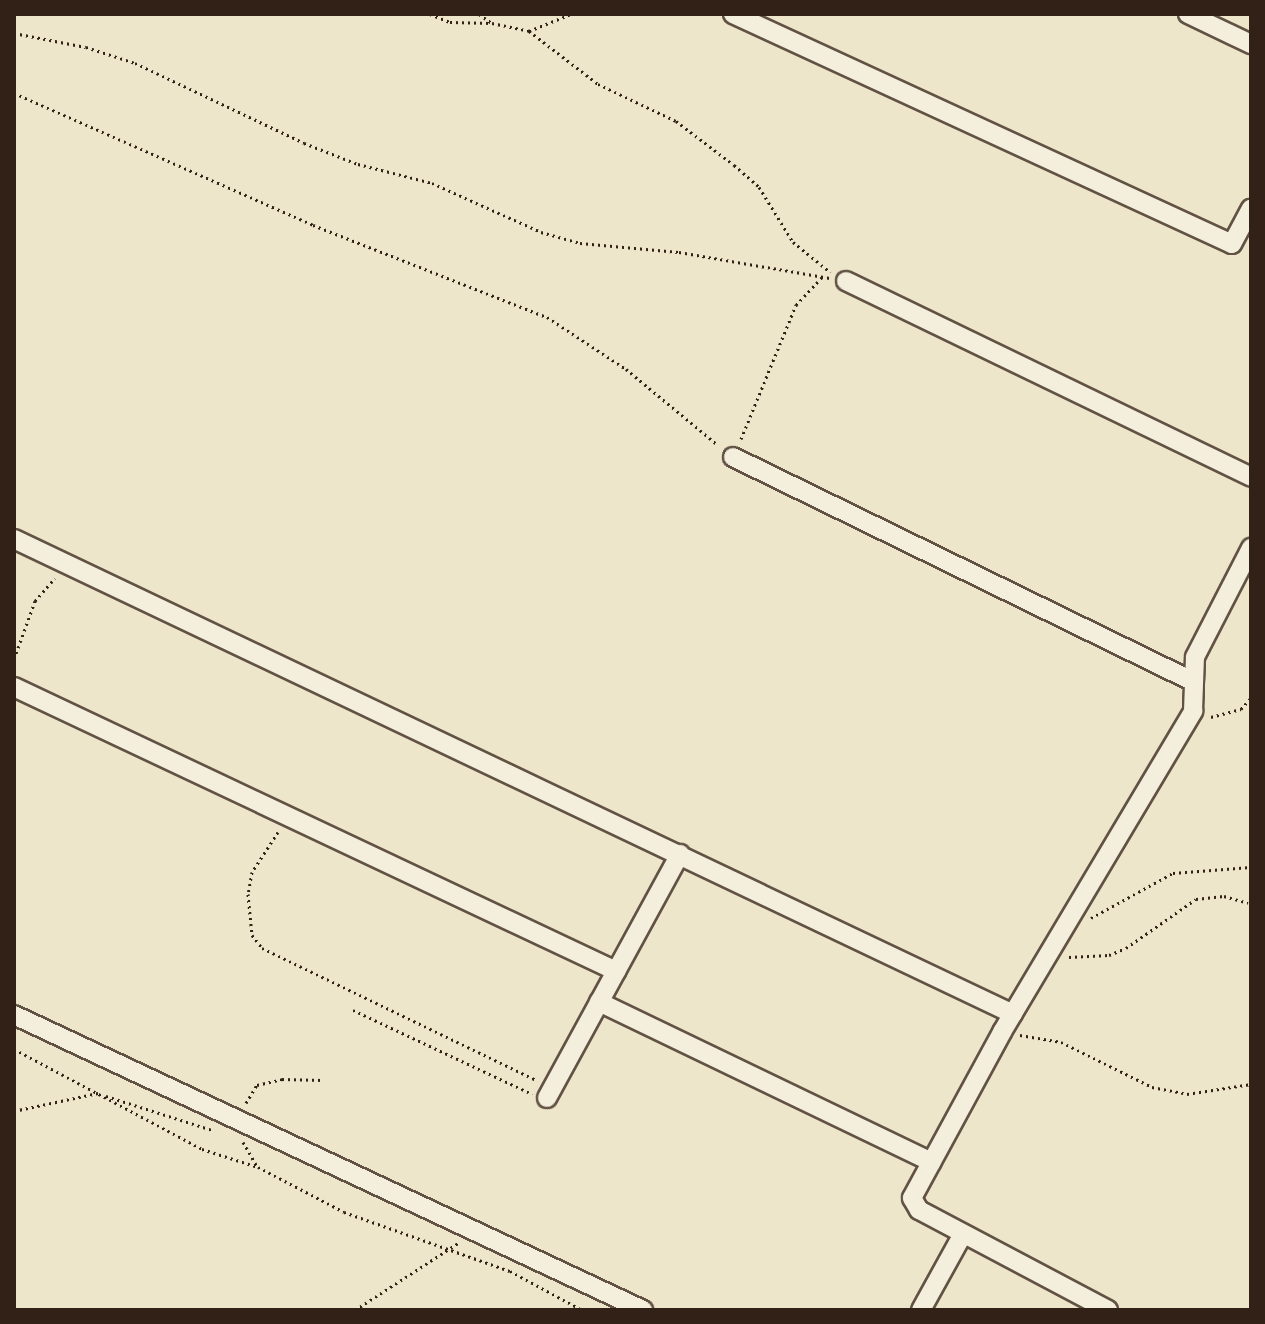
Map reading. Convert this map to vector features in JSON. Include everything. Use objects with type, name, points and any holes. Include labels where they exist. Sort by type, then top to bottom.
[{"type":"street","points":[[733,14],[1232,244],[1251,209]]},
{"type":"street","points":[[1188,14],[1251,44]]},
{"type":"street","points":[[846,281],[1251,477]]},
{"type":"street","points":[[733,457],[1192,681]]},
{"type":"street","points":[[14,539],[1013,1014]]},
{"type":"street","points":[[1108,1310],[919,1210],[912,1198],[1002,1032],[1193,711],[1195,657],[1251,548]]},
{"type":"street","points":[[14,687],[616,971]]},
{"type":"street","points":[[551,1091],[680,854]]},
{"type":"street","points":[[599,1002],[932,1162]]},
{"type":"street","points":[[14,1015],[643,1310]]},
{"type":"street","points":[[921,1310],[963,1234]]},
{"type":"path","points":[[430,14],[450,22],[492,23],[529,31],[598,84],[676,121],[759,187],[793,242],[846,281]]},
{"type":"path","points":[[479,14],[492,23]]},
{"type":"path","points":[[529,31],[571,14]]},
{"type":"path","points":[[14,33],[135,63],[304,143],[432,183],[541,232],[580,243],[679,252],[846,281]]},
{"type":"path","points":[[14,93],[313,225],[547,317],[626,369],[733,457],[796,305],[822,277]]},
{"type":"path","points":[[14,659],[35,601],[71,566]]},
{"type":"path","points":[[1193,711],[1219,719],[1241,709],[1251,698]]},
{"type":"path","points":[[288,818],[252,872],[252,935],[262,948],[551,1091]]},
{"type":"path","points":[[1058,938],[1173,873],[1251,867]]},
{"type":"path","points":[[1045,958],[1109,955],[1196,899],[1224,896],[1248,903]]},
{"type":"path","points":[[353,1010],[551,1091]]},
{"type":"path","points":[[1002,1032],[1061,1042],[1152,1087],[1187,1094],[1251,1084]]},
{"type":"path","points":[[14,1049],[202,1149],[258,1167],[344,1212],[446,1251],[510,1271],[582,1310]]},
{"type":"path","points":[[258,1167],[243,1144],[242,1124],[247,1099],[257,1085],[282,1079],[323,1080]]},
{"type":"path","points":[[14,1111],[98,1093],[226,1133],[242,1124]]},
{"type":"path","points":[[355,1310],[475,1232]]}]
